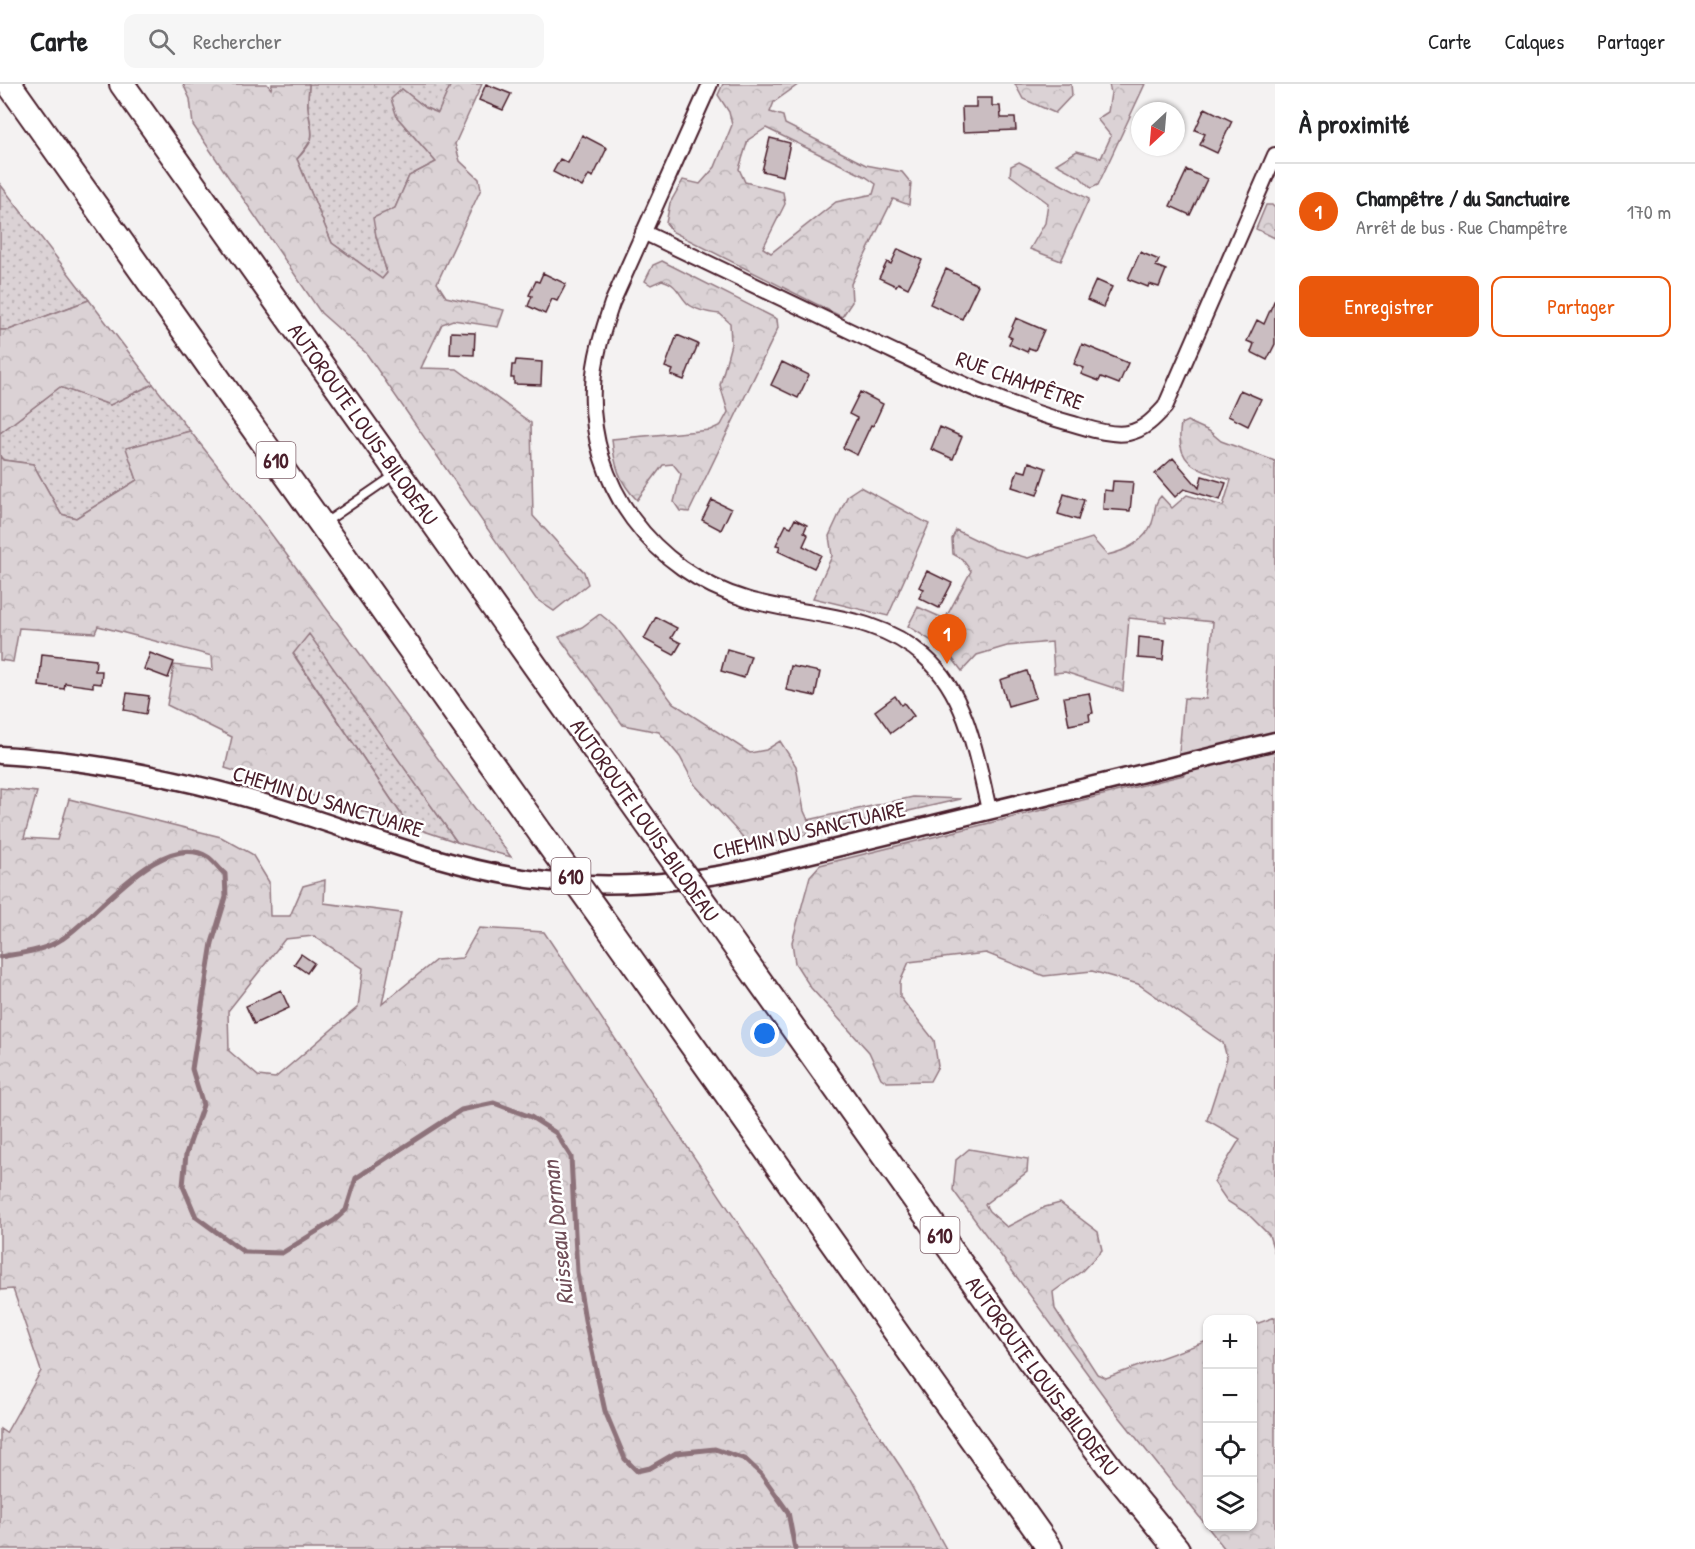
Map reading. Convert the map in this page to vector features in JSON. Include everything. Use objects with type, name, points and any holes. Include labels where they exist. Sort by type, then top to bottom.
[{"type":"highway","name":"610","points":[[9,84],[1050,1549]]},
{"type":"highway","name":"AUTOROUTE LOUIS-BILODEAU","points":[[122,84],[1027,1357],[1109,1466],[1177,1549]]},
{"type":"street","points":[[710,84],[643,232],[606,321],[595,363],[593,387],[596,433],[609,478],[619,499],[647,538],[682,569],[702,581],[723,591],[766,605],[869,624],[899,638],[926,658],[943,677],[958,704],[972,743],[989,810]]},
{"type":"street","name":"RUE CHAMPÊTRE","points":[[643,232],[938,373],[1007,403],[1090,428],[1116,433],[1129,432],[1144,427],[1165,407],[1275,154]]},
{"type":"street","name":"CHEMIN DU SANCTUAIRE","points":[[0,755],[80,763],[183,782],[244,797],[464,866],[530,879],[591,884],[654,884],[729,873],[803,857],[1275,741]]},
{"type":"lane","points":[[322,524],[398,472]]},
{"type":"green space","points":[[183,84],[267,84],[271,89],[272,84],[309,84],[308,105],[312,135],[297,159],[332,243],[382,279],[387,273],[373,218],[395,208],[409,176],[436,162],[397,117],[391,99],[402,89],[426,108],[438,113],[451,84],[482,84],[455,144],[460,161],[479,179],[481,189],[437,283],[446,297],[504,310],[498,327],[453,320],[442,324],[421,368],[457,369],[531,423],[533,516],[584,572],[588,584],[554,611],[536,599],[366,353],[321,313],[193,125],[190,99]]},
{"type":"green space","points":[[309,84],[451,84],[438,114],[426,108],[402,89],[397,117],[436,162],[409,176],[395,208],[376,236],[387,273],[382,279],[332,243],[297,159],[308,146],[312,136],[308,106]]},
{"type":"green space","points":[[723,84],[799,84],[774,102],[770,112],[783,116],[785,124],[866,165],[902,172],[911,183],[909,205],[893,199],[851,284],[852,302],[842,317],[673,232],[666,223],[670,203],[683,180],[700,184],[715,167],[732,125],[729,112],[718,95]],"holes":[[[766,128],[876,184],[873,194],[836,202],[771,253],[763,248],[785,204],[783,192],[745,182],[739,169],[748,140]]]},
{"type":"green space","points":[[1015,84],[1071,84],[1072,95],[1055,113],[1023,99]]},
{"type":"green space","points":[[1109,84],[1145,84],[1137,102],[1131,102],[1131,114],[1098,185],[1091,188],[1080,177],[1056,164],[1077,151],[1101,158],[1111,136],[1097,119],[1108,112],[1111,93]]},
{"type":"green space","points":[[1019,162],[1089,199],[1061,261],[1030,249],[1045,223],[1048,203],[1010,175],[1011,166]]},
{"type":"green space","points":[[0,184],[89,300],[9,330],[0,330]]},
{"type":"green space","points":[[1266,205],[1272,205],[1275,208],[1275,238],[1256,229]]},
{"type":"green space","points":[[662,261],[777,319],[778,328],[689,512],[680,511],[674,502],[681,474],[673,464],[663,465],[637,500],[626,486],[616,465],[612,439],[710,430],[721,425],[728,412],[720,385],[731,344],[730,323],[720,314],[694,308],[667,282],[662,280],[651,285],[645,281],[653,265]]},
{"type":"green space","points":[[89,300],[153,384],[110,405],[60,387],[0,433],[0,330],[9,330]]},
{"type":"green space","points":[[153,384],[190,431],[127,448],[137,480],[76,518],[61,514],[33,464],[3,460],[0,456],[0,433],[60,387],[110,405]]},
{"type":"green space","points":[[1187,421],[1209,431],[1221,441],[1275,461],[1275,1254],[1269,1235],[1248,1214],[1227,1201],[1214,1182],[1240,1139],[1207,1120],[1227,1058],[1223,1043],[1138,984],[1092,971],[1044,976],[986,953],[909,962],[900,982],[900,997],[934,1040],[938,1066],[930,1081],[887,1082],[881,1078],[869,1052],[811,988],[795,963],[792,942],[810,876],[820,865],[1184,775],[1179,753],[1184,698],[1206,699],[1213,622],[1166,617],[1166,622],[1129,618],[1123,691],[1065,672],[1054,673],[1052,642],[1007,646],[977,655],[962,671],[946,650],[908,626],[918,607],[945,619],[971,571],[962,559],[953,554],[952,539],[956,530],[995,549],[1028,558],[1092,538],[1107,555],[1128,548],[1145,535],[1152,523],[1158,499],[1161,496],[1172,508],[1187,495],[1223,506],[1231,480],[1199,469],[1185,457],[1181,449],[1180,438],[1181,424]]},
{"type":"green space","points":[[190,431],[266,527],[511,857],[457,842],[309,634],[293,654],[409,826],[225,768],[232,737],[167,705],[174,665],[213,670],[212,656],[98,626],[95,633],[19,628],[13,662],[0,660],[0,456],[3,460],[33,464],[61,514],[76,518],[137,480],[126,448]]},
{"type":"green space","points":[[860,487],[929,524],[888,616],[813,598],[832,556],[829,536],[848,495]]},
{"type":"green space","points":[[600,614],[616,627],[673,703],[750,753],[766,750],[780,741],[796,766],[804,811],[808,820],[913,797],[961,799],[752,847],[695,785],[680,757],[659,732],[623,725],[559,637],[582,627]]},
{"type":"green space","points":[[309,633],[457,842],[409,826],[293,653]]},
{"type":"green space","points":[[0,788],[37,792],[24,838],[57,840],[69,799],[221,837],[252,854],[269,882],[270,916],[290,916],[303,886],[325,880],[324,903],[401,913],[382,1004],[436,960],[462,958],[479,928],[544,932],[902,1469],[946,1549],[0,1549],[0,1429],[6,1433],[41,1371],[13,1289],[0,1290]],"holes":[[[314,936],[363,968],[358,1007],[275,1078],[258,1076],[229,1051],[228,1011],[285,939]]]},
{"type":"green space","points":[[969,1149],[1028,1159],[1027,1172],[985,1204],[989,1211],[1007,1227],[1045,1207],[1060,1203],[1098,1232],[1102,1250],[1082,1271],[1053,1292],[1055,1309],[1097,1374],[1106,1378],[1203,1342],[1203,1521],[1114,1410],[953,1190],[956,1160]]},
{"type":"green space","points":[[1275,1317],[1275,1549],[1225,1549],[1211,1531],[1257,1531],[1257,1324]]},
{"type":"building","points":[[486,84],[511,94],[503,110],[479,100]]},
{"type":"building","points":[[976,98],[992,98],[992,106],[1000,106],[1001,118],[1015,118],[1016,130],[963,132],[962,107],[976,107]]},
{"type":"building","points":[[1205,108],[1232,121],[1217,153],[1200,145],[1205,134],[1195,130]]},
{"type":"building","points":[[582,135],[607,148],[593,177],[589,175],[582,187],[553,172],[560,159],[568,163]]},
{"type":"building","points":[[770,138],[790,143],[783,176],[762,171]]},
{"type":"building","points":[[1187,170],[1207,179],[1190,215],[1170,206]]},
{"type":"building","points":[[898,249],[922,260],[908,288],[898,283],[896,286],[879,278],[887,262],[891,264]]},
{"type":"building","points":[[1140,252],[1159,260],[1156,266],[1166,270],[1159,287],[1149,284],[1148,287],[1128,279]]},
{"type":"building","points":[[946,269],[978,285],[962,319],[930,304]]},
{"type":"building","points":[[543,273],[566,284],[557,301],[552,299],[545,314],[528,306],[532,296],[529,295]]},
{"type":"building","points":[[1096,280],[1112,287],[1103,307],[1087,300]]},
{"type":"building","points":[[1275,299],[1275,344],[1267,360],[1251,352],[1254,344],[1247,341],[1257,320],[1264,324]]},
{"type":"building","points":[[1016,318],[1044,330],[1035,350],[1029,348],[1027,352],[1009,344],[1012,338],[1008,336]]},
{"type":"building","points":[[451,332],[475,333],[474,355],[450,354]]},
{"type":"building","points":[[677,335],[698,344],[684,380],[671,375],[673,370],[665,367]]},
{"type":"building","points":[[1082,344],[1128,363],[1119,384],[1101,377],[1099,381],[1081,374],[1084,368],[1074,364]]},
{"type":"building","points":[[516,360],[542,362],[541,385],[514,384],[514,378],[511,378],[512,365],[515,365]]},
{"type":"building","points":[[782,362],[809,375],[798,398],[771,385]]},
{"type":"building","points":[[1240,390],[1261,399],[1248,426],[1228,416]]},
{"type":"building","points":[[860,392],[883,404],[857,455],[843,448],[857,418],[849,414]]},
{"type":"building","points":[[940,427],[962,437],[953,459],[931,449]]},
{"type":"building","points":[[1173,458],[1199,488],[1202,476],[1226,483],[1220,500],[1184,489],[1175,497],[1155,474]]},
{"type":"building","points":[[1029,462],[1046,468],[1037,495],[1012,487],[1018,470],[1026,472]]},
{"type":"building","points":[[1113,481],[1133,482],[1130,511],[1103,509],[1104,490],[1112,491]]},
{"type":"building","points":[[1064,494],[1084,500],[1078,520],[1058,514]]},
{"type":"building","points":[[712,500],[731,509],[721,530],[702,520]]},
{"type":"building","points":[[795,519],[807,525],[804,532],[808,535],[803,546],[821,555],[814,568],[778,551],[780,546],[776,545],[786,525],[791,527]]},
{"type":"building","points":[[927,571],[952,583],[939,608],[919,598],[924,589],[919,587]]},
{"type":"building","points":[[656,617],[677,628],[671,638],[681,643],[674,655],[644,639]]},
{"type":"building","points":[[1139,637],[1165,640],[1163,660],[1138,658]]},
{"type":"building","points":[[727,649],[751,656],[744,678],[721,671]]},
{"type":"building","points":[[150,653],[174,662],[168,678],[144,669]]},
{"type":"building","points":[[42,654],[96,660],[95,671],[102,671],[101,684],[93,683],[93,687],[65,683],[64,689],[39,686]]},
{"type":"building","points":[[791,666],[820,672],[815,696],[786,690]]},
{"type":"building","points":[[1027,671],[1036,698],[1008,706],[1000,680]]},
{"type":"building","points":[[127,693],[149,696],[146,714],[124,710]]},
{"type":"building","points":[[1089,693],[1093,713],[1089,714],[1090,721],[1069,725],[1064,697]]},
{"type":"building","points":[[895,696],[901,705],[904,703],[914,716],[891,733],[875,711]]},
{"type":"building","points":[[301,954],[314,963],[307,973],[294,964]]},
{"type":"building","points":[[281,990],[289,1008],[254,1024],[246,1006]]},
{"type":"waterway","name":"Ruisseau Dorman","points":[[0,957],[40,949],[62,939],[130,879],[171,855],[190,851],[208,857],[225,874],[226,897],[212,943],[192,1069],[203,1105],[186,1154],[183,1186],[196,1217],[244,1252],[282,1253],[335,1220],[346,1210],[356,1178],[461,1110],[494,1103],[531,1117],[556,1133],[571,1157],[577,1272],[585,1320],[605,1411],[625,1459],[637,1471],[650,1468],[676,1453],[715,1449],[745,1459],[761,1474],[788,1512],[795,1549]]},
{"type":"place","name":"Champêtre / du Sanctuaire","points":[[947,664]]}]
